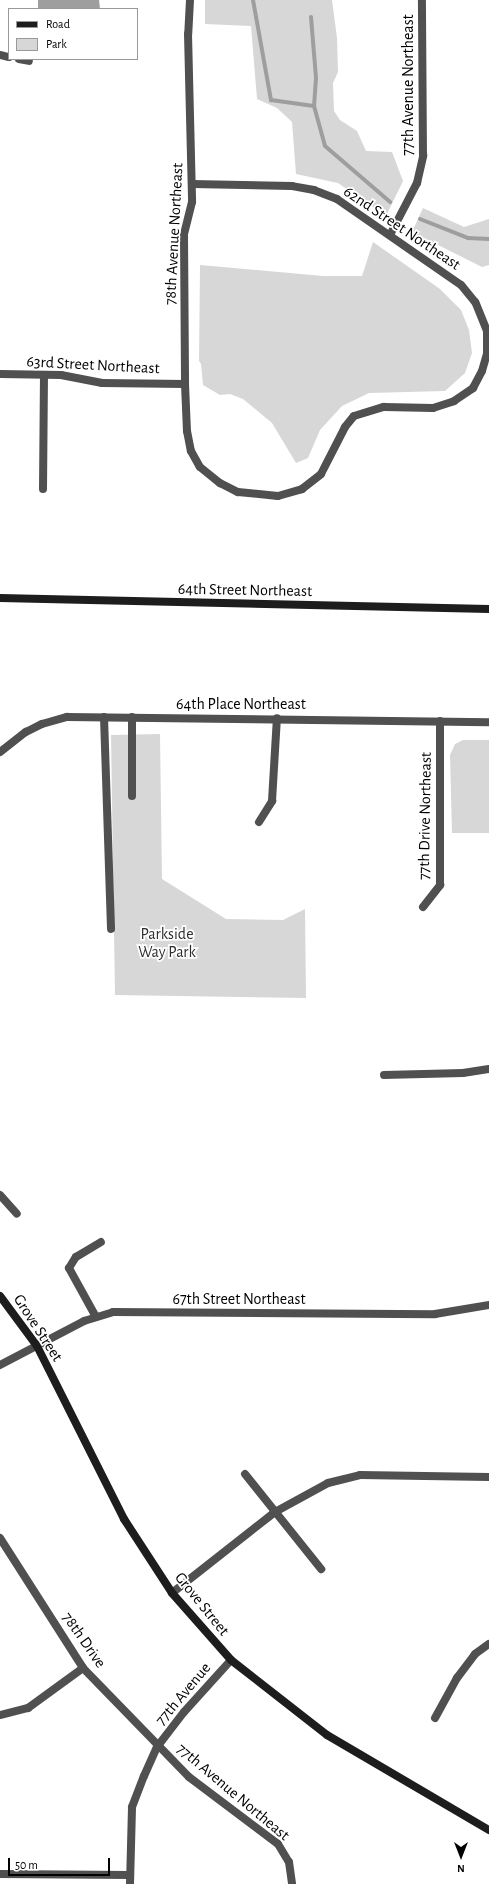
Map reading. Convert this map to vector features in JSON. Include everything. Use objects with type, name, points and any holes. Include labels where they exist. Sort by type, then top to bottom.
[{"type":"street","name":"78th Avenue Northeast","points":[[190,0],[188,34],[192,202],[184,235],[185,384],[187,431],[191,451],[200,467]]},
{"type":"street","name":"77th Avenue Northeast","points":[[390,235],[417,183],[423,156],[422,0]]},
{"type":"street","points":[[24,60],[29,61]]},
{"type":"street","name":"62nd Street Northeast","points":[[192,184],[292,186],[314,190],[337,199],[461,285],[475,302],[487,331],[487,353],[482,371],[473,388],[454,401],[433,408],[384,407],[354,416],[345,428],[321,474],[302,489],[278,496],[238,492],[220,483],[200,467]]},
{"type":"street","name":"63rd Street Northeast","points":[[0,374],[61,375],[102,382],[185,384]]},
{"type":"street","points":[[43,488],[44,375]]},
{"type":"street","name":"64th Street Northeast","points":[[0,598],[489,610]]},
{"type":"street","name":"64th Place Northeast","points":[[0,751],[26,732],[42,724],[68,717],[277,718],[489,722]]},
{"type":"street","points":[[104,717],[111,929]]},
{"type":"street","points":[[132,717],[132,796]]},
{"type":"street","points":[[259,822],[272,801],[277,718]]},
{"type":"street","name":"77th Drive Northeast","points":[[423,907],[440,884],[440,721]]},
{"type":"street","points":[[384,1075],[463,1073],[489,1069]]},
{"type":"street","points":[[0,1195],[18,1214]]},
{"type":"street","points":[[96,1317],[69,1268],[76,1257],[101,1242]]},
{"type":"street","name":"Grove Street","points":[[0,1296],[37,1346],[124,1519],[172,1593],[230,1660],[327,1735],[489,1830]]},
{"type":"street","name":"67th Street Northeast","points":[[0,1365],[96,1317],[113,1312],[435,1314],[489,1305]]},
{"type":"street","points":[[245,1474],[322,1569]]},
{"type":"street","points":[[172,1593],[275,1512],[328,1483],[360,1475],[489,1477]]},
{"type":"street","name":"78th Drive","points":[[0,1538],[83,1668],[158,1747]]},
{"type":"street","points":[[435,1718],[470,1660],[489,1644]]},
{"type":"street","name":"77th Avenue","points":[[130,1884],[132,1807],[158,1747],[184,1712],[230,1660]]},
{"type":"street","points":[[0,1715],[28,1708],[83,1668]]},
{"type":"street","name":"77th Avenue Northeast","points":[[158,1747],[189,1777],[278,1844],[289,1862],[292,1884]]},
{"type":"street","points":[[0,1874],[130,1875]]},
{"type":"green space","points":[[205,0],[332,0],[337,38],[338,72],[333,83],[334,111],[340,120],[357,131],[366,151],[392,152],[403,181],[386,216],[338,183],[296,174],[292,122],[277,108],[257,99],[251,26],[205,24]]},
{"type":"green space","points":[[423,208],[464,227],[489,219],[489,265],[482,267],[412,232]]},
{"type":"green space","points":[[373,242],[440,289],[461,310],[469,330],[472,353],[465,373],[445,391],[369,393],[342,406],[320,430],[308,458],[296,463],[272,423],[243,399],[230,394],[220,395],[203,385],[201,364],[199,361],[200,265],[323,276],[362,276]]},
{"type":"green space","name":"Parkside Way Park","points":[[160,734],[162,879],[226,919],[283,920],[305,909],[306,998],[115,995],[111,735]]},
{"type":"green space","points":[[463,740],[489,740],[489,833],[452,833],[450,755],[455,744]]},
{"type":"shaded area","points":[[38,0],[99,0],[100,8],[38,8]]},
{"type":"waterway","points":[[253,0],[271,100],[314,106],[325,146],[390,202]]},
{"type":"waterway","points":[[311,17],[316,78],[314,106]]},
{"type":"waterway","points":[[420,219],[468,238],[489,239]]}]
